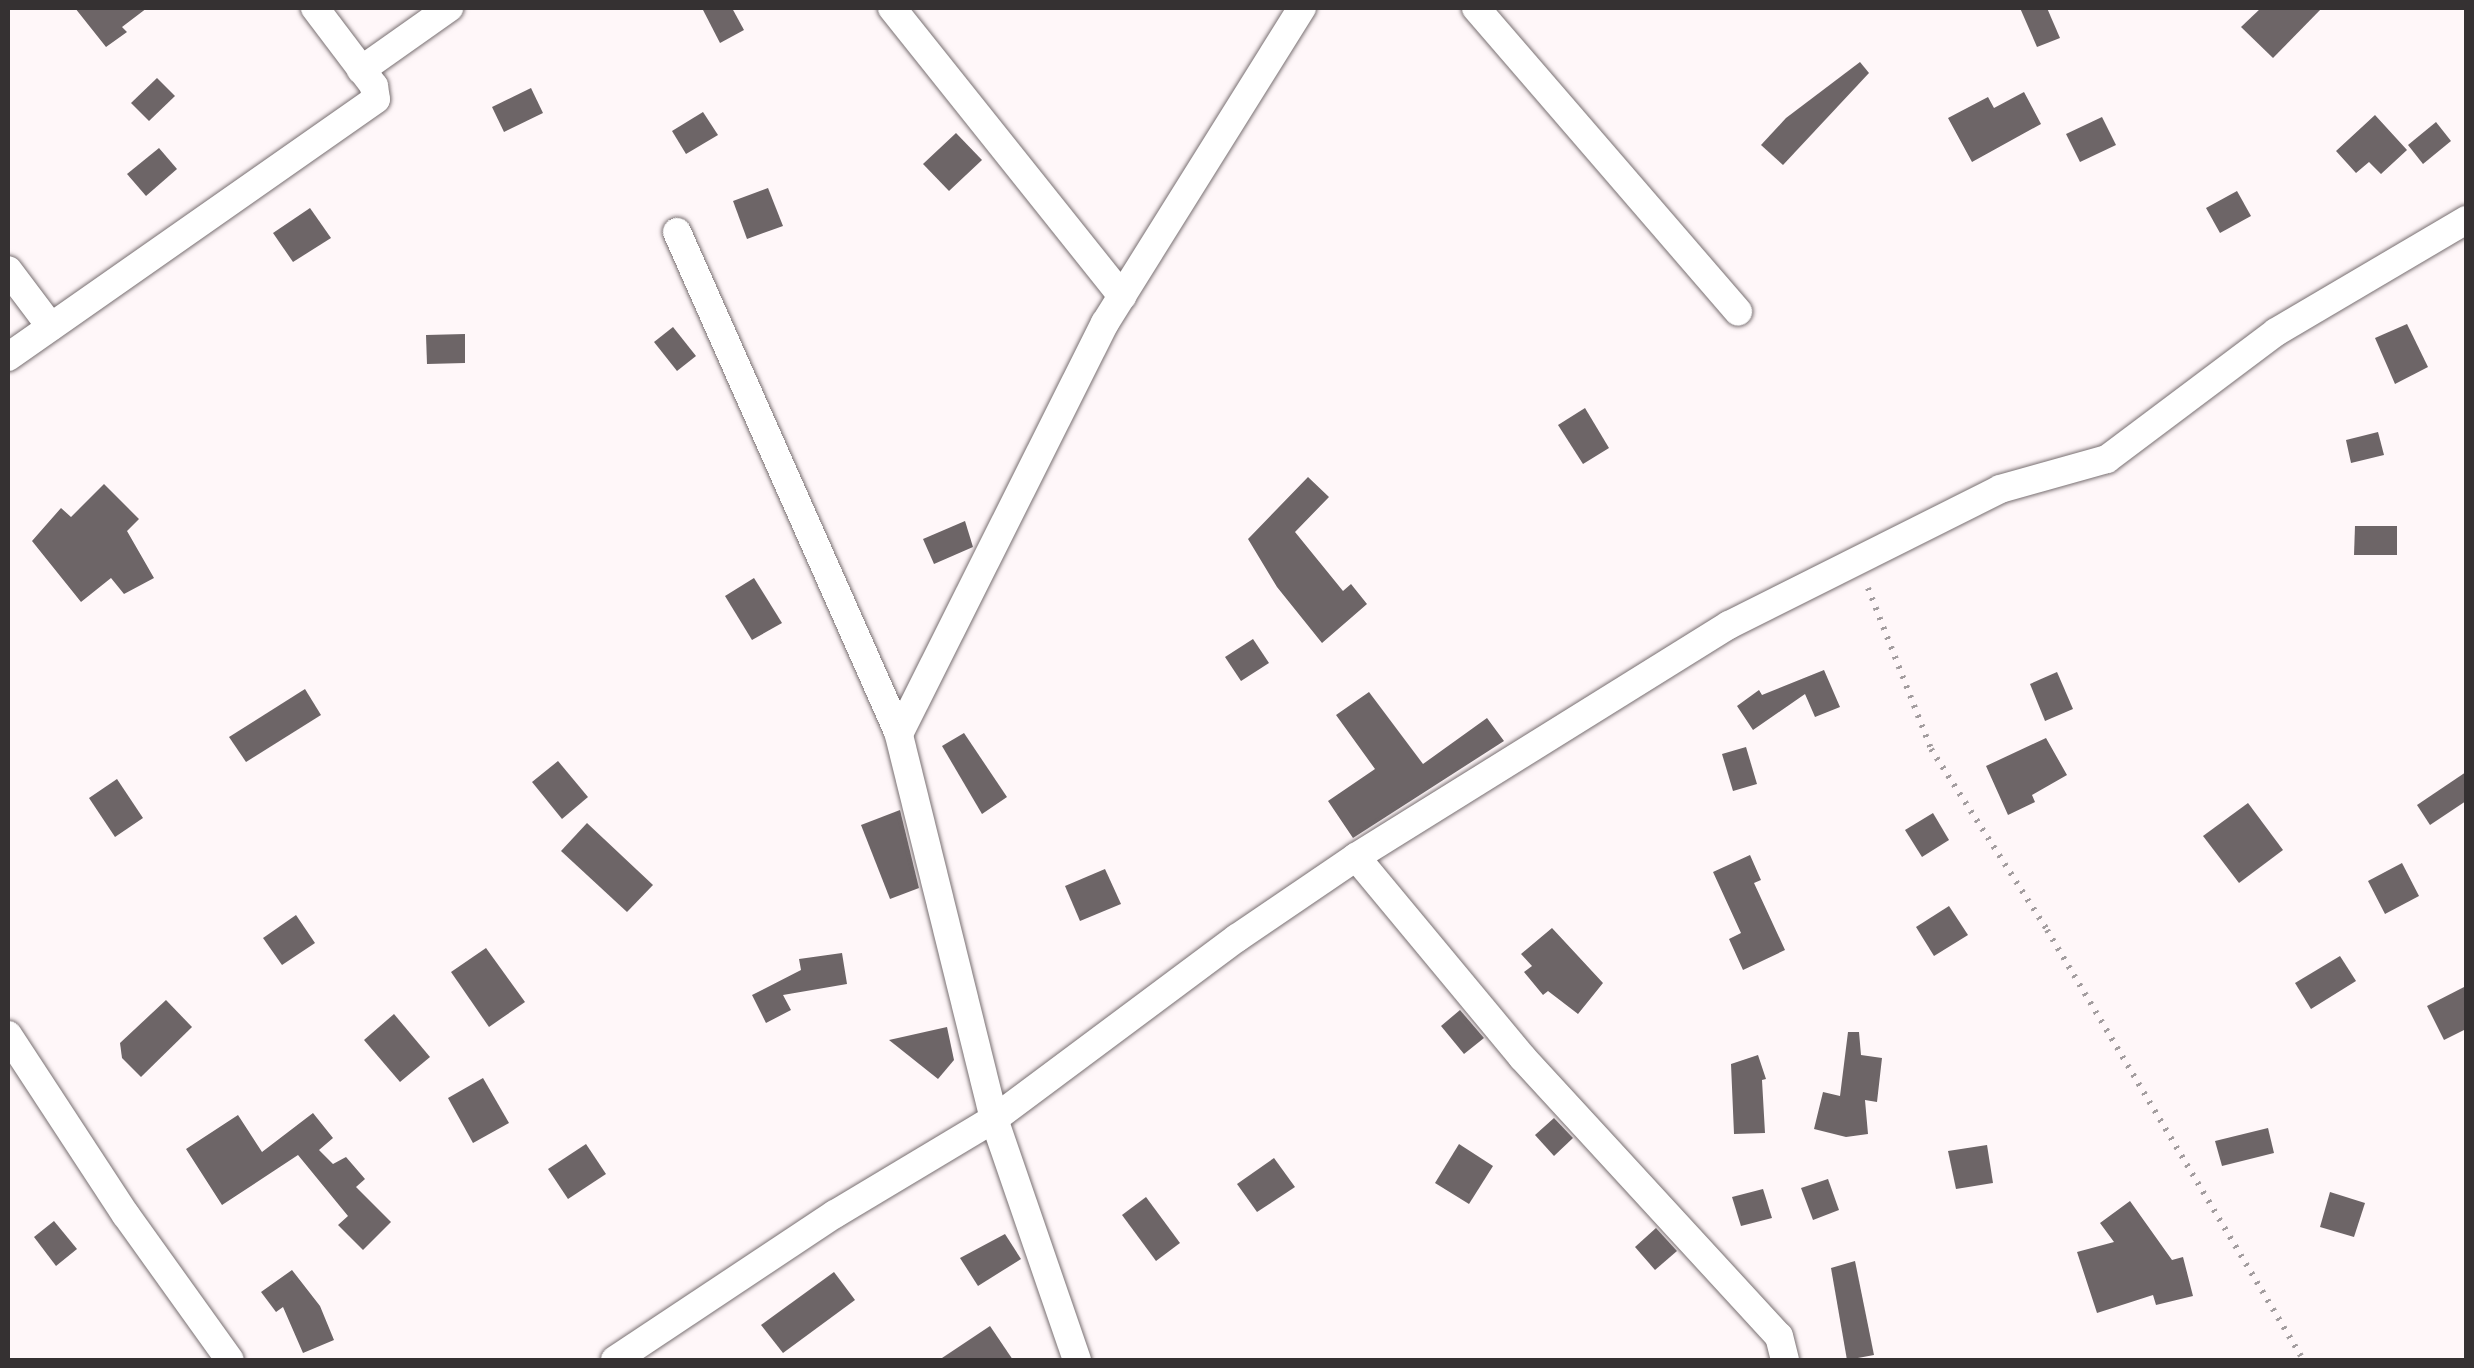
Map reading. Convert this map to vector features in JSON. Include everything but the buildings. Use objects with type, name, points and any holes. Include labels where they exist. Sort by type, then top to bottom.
[{"type":"street","points":[[8,358],[376,99],[374,86],[315,8]]},
{"type":"street","points":[[361,70],[449,8]]},
{"type":"street","points":[[892,8],[1122,296]]},
{"type":"street","points":[[899,734],[980,568],[1122,296],[1302,8]]},
{"type":"street","points":[[1476,8],[1738,311]]},
{"type":"street","points":[[615,1360],[836,1214],[994,1119],[1237,938],[1356,857],[1729,624],[2000,489],[2107,458],[2276,332],[2466,220]]},
{"type":"street","points":[[677,232],[899,734],[994,1119],[1077,1360]]},
{"type":"street","points":[[8,270],[51,327]]},
{"type":"street","points":[[1356,857],[1522,1056],[1779,1336],[1785,1360]]},
{"type":"street","points":[[8,1035],[126,1215],[230,1360]]},
{"type":"path","points":[[1858,562],[1931,749],[2047,930],[2301,1356]]}]
